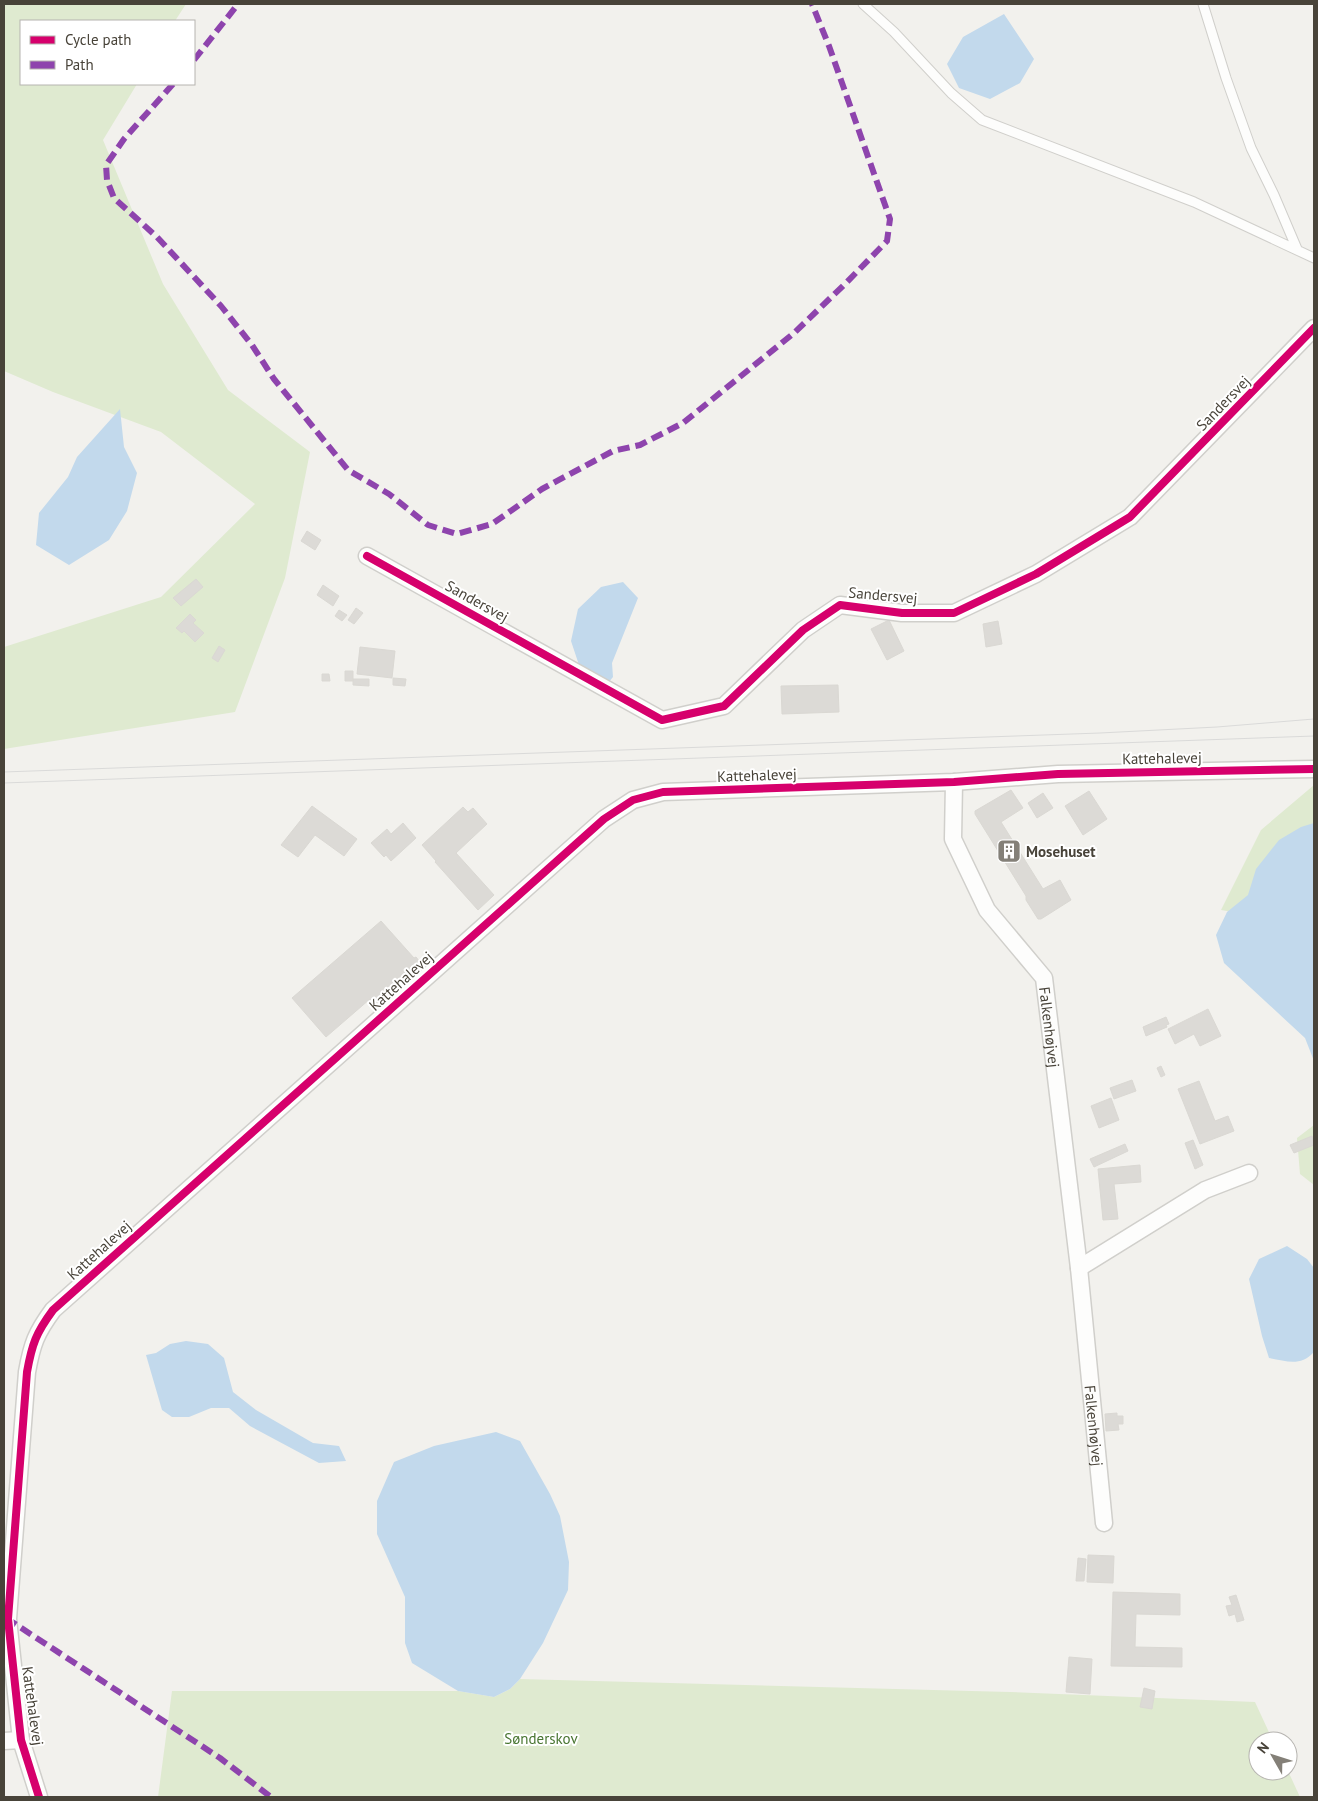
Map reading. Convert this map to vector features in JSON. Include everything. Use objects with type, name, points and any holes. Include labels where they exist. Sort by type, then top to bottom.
[{"type":"street","name":"Sandersvej","points":[[367,556],[662,720],[724,706],[803,630],[840,605],[902,612],[954,613],[1036,574],[1130,518],[1314,328]]},
{"type":"street","name":"Kattehalevej","points":[[39,1797],[21,1740],[8,1619],[27,1372],[32,1345],[39,1328],[53,1310],[596,825],[633,800],[663,792],[954,782],[1058,774],[1314,769]]},
{"type":"street","name":"Falkenhøjvej","points":[[954,782],[953,839],[987,910],[1044,978],[1080,1268],[1104,1523]]},
{"type":"street","points":[[1080,1268],[1205,1190],[1249,1172]]},
{"type":"street","points":[[4,1741],[21,1740]]},
{"type":"lane","points":[[863,4],[894,32],[951,93],[982,120],[1194,202],[1314,258]]},
{"type":"lane","points":[[1203,4],[1226,78],[1251,148],[1297,249]]},
{"type":"green space","points":[[4,4],[186,4],[176,20],[20,20],[20,85],[136,85],[103,140],[163,284],[228,390],[310,452],[285,578],[235,712],[4,749],[4,647],[161,597],[255,504],[161,432],[53,392],[4,371]]},
{"type":"green space","points":[[1314,785],[1314,826],[1244,914],[1221,910],[1261,830]]},
{"type":"green space","points":[[1314,1125],[1314,1185],[1300,1174],[1297,1138]]},
{"type":"green space","name":"Sønderskov","points":[[520,1679],[1010,1692],[1255,1702],[1268,1731],[1248,1731],[1248,1781],[1293,1781],[1300,1797],[158,1797],[172,1691],[458,1691],[494,1697],[510,1689]]},
{"type":"water","points":[[1004,14],[1034,59],[1020,83],[990,99],[959,88],[947,64],[963,37]]},
{"type":"water","points":[[120,409],[124,447],[137,473],[127,511],[109,540],[69,565],[36,545],[39,513],[68,477],[77,457]]},
{"type":"water","points":[[623,582],[638,598],[612,663],[613,677],[608,683],[581,671],[571,641],[578,609],[601,587]]},
{"type":"water","points":[[1314,823],[1314,1061],[1305,1038],[1224,963],[1216,935],[1227,912],[1248,895],[1256,869],[1279,840],[1301,827]]},
{"type":"water","points":[[1287,1246],[1307,1259],[1314,1268],[1314,1352],[1304,1360],[1293,1362],[1269,1358],[1249,1279],[1259,1259]]},
{"type":"water","points":[[186,1341],[208,1344],[224,1358],[233,1392],[256,1410],[313,1443],[339,1446],[346,1461],[319,1463],[250,1426],[229,1408],[211,1408],[189,1417],[172,1417],[162,1410],[146,1355],[156,1353],[170,1344]]},
{"type":"water","points":[[496,1432],[520,1441],[550,1494],[560,1516],[569,1562],[568,1590],[543,1643],[520,1679],[510,1689],[494,1697],[458,1691],[412,1663],[405,1643],[405,1597],[377,1534],[377,1501],[394,1462],[434,1446]]},
{"type":"building","points":[[307,531],[321,540],[315,550],[301,541]]},
{"type":"building","points":[[196,579],[203,587],[181,606],[173,598]]},
{"type":"building","points":[[323,585],[339,596],[333,606],[317,595]]},
{"type":"building","points":[[356,608],[363,613],[354,624],[348,620]]},
{"type":"building","points":[[339,610],[347,615],[342,621],[335,616]]},
{"type":"building","points":[[190,614],[196,620],[193,623],[204,633],[195,642],[184,631],[182,633],[176,628]]},
{"type":"building","points":[[889,620],[904,651],[887,660],[871,629]]},
{"type":"building","points":[[998,621],[1002,644],[986,647],[983,624]]},
{"type":"building","points":[[219,646],[225,650],[218,662],[212,658]]},
{"type":"building","points":[[360,647],[395,651],[392,678],[357,674]]},
{"type":"building","points":[[345,671],[353,671],[353,681],[345,681]]},
{"type":"building","points":[[322,674],[329,674],[330,681],[322,681]]},
{"type":"building","points":[[393,678],[406,679],[405,686],[393,685]]},
{"type":"building","points":[[353,679],[369,679],[369,686],[353,685]]},
{"type":"building","points":[[838,685],[839,712],[782,714],[781,686]]},
{"type":"building","name":"Mosehuset","points":[[1011,790],[1023,808],[1001,822],[1043,889],[1060,880],[1071,900],[1041,919],[1038,919],[1026,900],[1026,896],[975,814],[975,811]]},
{"type":"building","points":[[1089,791],[1107,819],[1083,835],[1065,806]]},
{"type":"building","points":[[1043,793],[1053,808],[1037,818],[1028,803]]},
{"type":"building","points":[[312,806],[357,839],[344,856],[315,835],[298,857],[281,845]]},
{"type":"building","points":[[463,807],[468,812],[473,808],[487,824],[456,853],[494,895],[478,910],[422,845]]},
{"type":"building","points":[[403,823],[416,838],[391,861],[386,855],[384,857],[371,843],[387,829],[391,834]]},
{"type":"building","points":[[381,921],[423,966],[377,1006],[370,999],[326,1037],[292,998]]},
{"type":"building","points":[[1208,1009],[1221,1036],[1200,1046],[1194,1034],[1175,1044],[1168,1029]]},
{"type":"building","points":[[1166,1017],[1169,1024],[1166,1025],[1167,1027],[1146,1036],[1143,1027]]},
{"type":"building","points":[[1161,1066],[1165,1075],[1161,1077],[1157,1068]]},
{"type":"building","points":[[1132,1080],[1136,1091],[1114,1099],[1110,1088]]},
{"type":"building","points":[[1199,1081],[1215,1121],[1228,1116],[1234,1131],[1200,1144],[1178,1089]]},
{"type":"building","points":[[1111,1098],[1119,1120],[1099,1128],[1091,1106]]},
{"type":"building","points":[[1312,1136],[1314,1145],[1294,1153],[1290,1145]]},
{"type":"building","points":[[1193,1140],[1203,1165],[1195,1169],[1185,1143]]},
{"type":"building","points":[[1125,1144],[1128,1151],[1094,1167],[1090,1159]]},
{"type":"building","points":[[1140,1165],[1141,1182],[1114,1184],[1118,1219],[1103,1220],[1098,1169]]},
{"type":"building","points":[[1117,1413],[1117,1416],[1123,1416],[1123,1424],[1118,1424],[1119,1430],[1106,1431],[1105,1414]]},
{"type":"building","points":[[1088,1555],[1114,1556],[1113,1583],[1087,1582]]},
{"type":"building","points":[[1078,1558],[1086,1559],[1084,1581],[1076,1581]]},
{"type":"building","points":[[1113,1592],[1180,1594],[1180,1615],[1136,1614],[1135,1647],[1182,1648],[1182,1667],[1111,1666]]},
{"type":"building","points":[[1236,1595],[1244,1620],[1237,1622],[1235,1614],[1229,1616],[1226,1606],[1232,1605],[1229,1597]]},
{"type":"building","points":[[1069,1657],[1092,1659],[1090,1694],[1066,1692]]},
{"type":"building","points":[[1144,1688],[1155,1691],[1152,1709],[1140,1707]]},
{"type":"tram line","points":[[4,772],[1100,733],[1217,727],[1314,719]]},
{"type":"tram line","points":[[4,783],[1314,736]]},
{"type":"marked path","points":[[195,59],[238,4]]},
{"type":"marked path","points":[[172,85],[124,139],[106,165],[107,180],[114,198],[157,237],[221,306],[252,345],[274,379],[348,470],[389,494],[428,525],[457,534],[492,524],[542,489],[613,451],[640,445],[683,423],[794,333],[887,241],[890,219],[829,46],[812,4]]},
{"type":"marked path","points":[[6,1618],[220,1758],[271,1797]]},
{"type":"cycle path","points":[[367,556],[662,720],[724,706],[803,630],[840,605],[902,613],[954,613],[1036,574],[1130,517],[1314,328]]},
{"type":"cycle path","points":[[39,1797],[21,1740],[8,1619],[27,1372],[33,1346],[42,1325],[53,1310],[604,819],[633,800],[663,792],[954,782],[1058,774],[1314,769]]},
{"type":"place","name":"Mosehuset","points":[[1009,851]]}]
